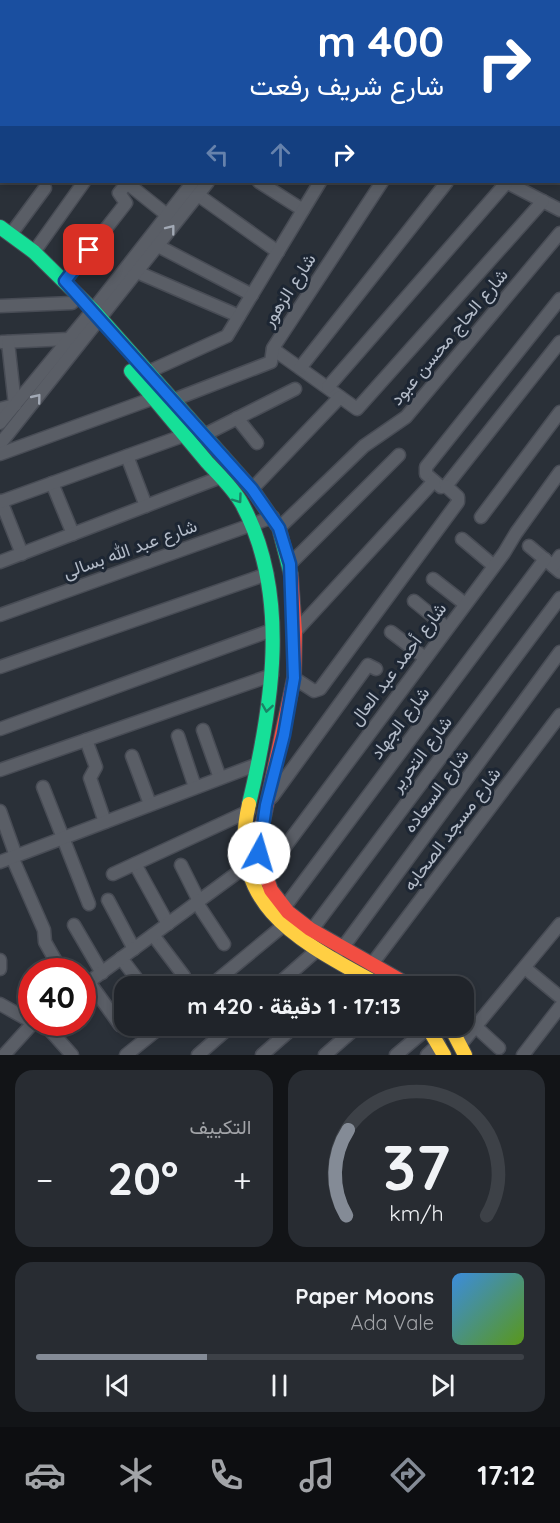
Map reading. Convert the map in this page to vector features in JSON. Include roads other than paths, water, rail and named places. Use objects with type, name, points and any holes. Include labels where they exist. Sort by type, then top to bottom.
[{"type":"street","points":[[34,252],[83,183]]},
{"type":"street","points":[[65,281],[126,203],[119,193],[126,183]]},
{"type":"street","points":[[128,183],[167,215]]},
{"type":"street","points":[[0,444],[192,183]]},
{"type":"street","points":[[0,423],[69,339],[94,318],[138,272],[207,183]]},
{"type":"street","points":[[261,183],[303,210]]},
{"type":"street","points":[[148,372],[224,338],[319,183]]},
{"type":"street","name":"شارع الزهور","points":[[173,400],[271,362],[274,357],[273,349],[381,183]]},
{"type":"street","points":[[300,368],[446,183]]},
{"type":"street","points":[[328,387],[508,183]]},
{"type":"street","points":[[511,183],[560,209]]},
{"type":"street","points":[[4,234],[45,188]]},
{"type":"street","points":[[198,195],[278,252]]},
{"type":"street","points":[[273,349],[328,387],[353,408],[359,407],[543,201]]},
{"type":"street","name":"شارع الحاج محسن عبود","points":[[276,523],[364,446],[406,417],[560,233]]},
{"type":"street","points":[[4,234],[34,252],[65,281],[154,398],[221,477],[254,524],[267,574],[272,630],[272,675],[243,849],[246,867],[256,891],[284,925],[317,950],[362,976]]},
{"type":"street","points":[[4,234],[72,303],[94,318],[148,372],[252,489],[276,523],[290,564],[295,632],[294,678],[284,735],[266,805],[259,853],[264,875],[284,908],[311,931],[341,950],[393,976]]},
{"type":"street","points":[[158,246],[252,295]]},
{"type":"street","points":[[138,272],[239,316]]},
{"type":"street","points":[[294,678],[314,691],[320,689],[458,502],[458,497],[435,481],[426,467],[560,299]]},
{"type":"street","points":[[0,306],[72,303]]},
{"type":"street","points":[[15,405],[4,342],[69,339]]},
{"type":"street","points":[[295,632],[560,342]]},
{"type":"street","points":[[204,435],[295,389]]},
{"type":"street","points":[[252,489],[340,397]]},
{"type":"street","points":[[0,454],[154,398]]},
{"type":"street","points":[[0,409],[15,405]]},
{"type":"street","points":[[481,517],[560,412]]},
{"type":"street","points":[[237,418],[257,443]]},
{"type":"street","points":[[22,554],[1,502],[185,435]]},
{"type":"street","points":[[290,564],[399,455]]},
{"type":"street","points":[[127,456],[146,506]]},
{"type":"street","name":"شارع أحمد عبد العال","points":[[264,875],[494,566],[560,472]]},
{"type":"street","points":[[0,562],[221,477]]},
{"type":"street","points":[[52,483],[73,534]]},
{"type":"street","name":"شارع عبد الله بسالى","points":[[0,615],[254,524],[276,523]]},
{"type":"street","points":[[462,539],[494,566]]},
{"type":"street","points":[[529,546],[554,563]]},
{"type":"street","name":"شارع الجهاد","points":[[284,908],[554,563]]},
{"type":"street","points":[[0,667],[267,574]]},
{"type":"street","points":[[433,579],[465,604]]},
{"type":"street","name":"شارع التحرير","points":[[311,931],[560,598]]},
{"type":"street","points":[[414,601],[447,628]]},
{"type":"street","points":[[0,729],[272,630]]},
{"type":"street","points":[[391,632],[425,658]]},
{"type":"street","name":"شارع السعاده","points":[[341,950],[560,652]]},
{"type":"street","points":[[266,805],[368,665],[376,669]]},
{"type":"street","points":[[0,770],[272,675]]},
{"type":"street","name":"شارع مسجد الصحابه","points":[[372,964],[560,716]]},
{"type":"street","points":[[202,730],[220,778]]},
{"type":"street","points":[[178,736],[195,787]]},
{"type":"street","points":[[86,740],[96,767],[90,778],[105,822]]},
{"type":"street","points":[[132,756],[150,804]]},
{"type":"street","points":[[0,862],[258,764]]},
{"type":"street","points":[[44,787],[89,904]]},
{"type":"street","points":[[113,874],[249,811]]},
{"type":"street","points":[[0,812],[46,944],[54,958]]},
{"type":"street","points":[[135,864],[168,924]]},
{"type":"street","points":[[181,865],[198,902],[224,944]]},
{"type":"street","points":[[96,977],[246,867]]},
{"type":"street","points":[[108,900],[134,949]]},
{"type":"street","points":[[74,925],[102,973]]},
{"type":"street","points":[[222,976],[284,925]]},
{"type":"street","points":[[463,1049],[475,1026],[558,929]]},
{"type":"street","points":[[153,935],[184,975]]},
{"type":"street","points":[[287,976],[317,950]]},
{"type":"street","points":[[121,958],[135,976]]},
{"type":"street","points":[[0,960],[0,969]]},
{"type":"street","points":[[525,968],[560,997]]},
{"type":"street","points":[[350,976],[355,972]]},
{"type":"street","points":[[96,996],[114,1018]]},
{"type":"street","points":[[0,1004],[18,1014]]},
{"type":"street","points":[[523,1055],[560,1007]]},
{"type":"street","points":[[475,1026],[499,1048]]},
{"type":"street","points":[[4,1055],[20,1036]]},
{"type":"street","points":[[55,1036],[71,1054]]},
{"type":"street","points":[[126,1055],[150,1036]]},
{"type":"street","points":[[198,1055],[220,1036]]},
{"type":"street","points":[[262,1055],[284,1036]]},
{"type":"street","points":[[325,1055],[347,1036]]},
{"type":"street","points":[[396,1055],[417,1036]]},
{"type":"street","points":[[427,1055],[442,1050],[433,1036]]}]
